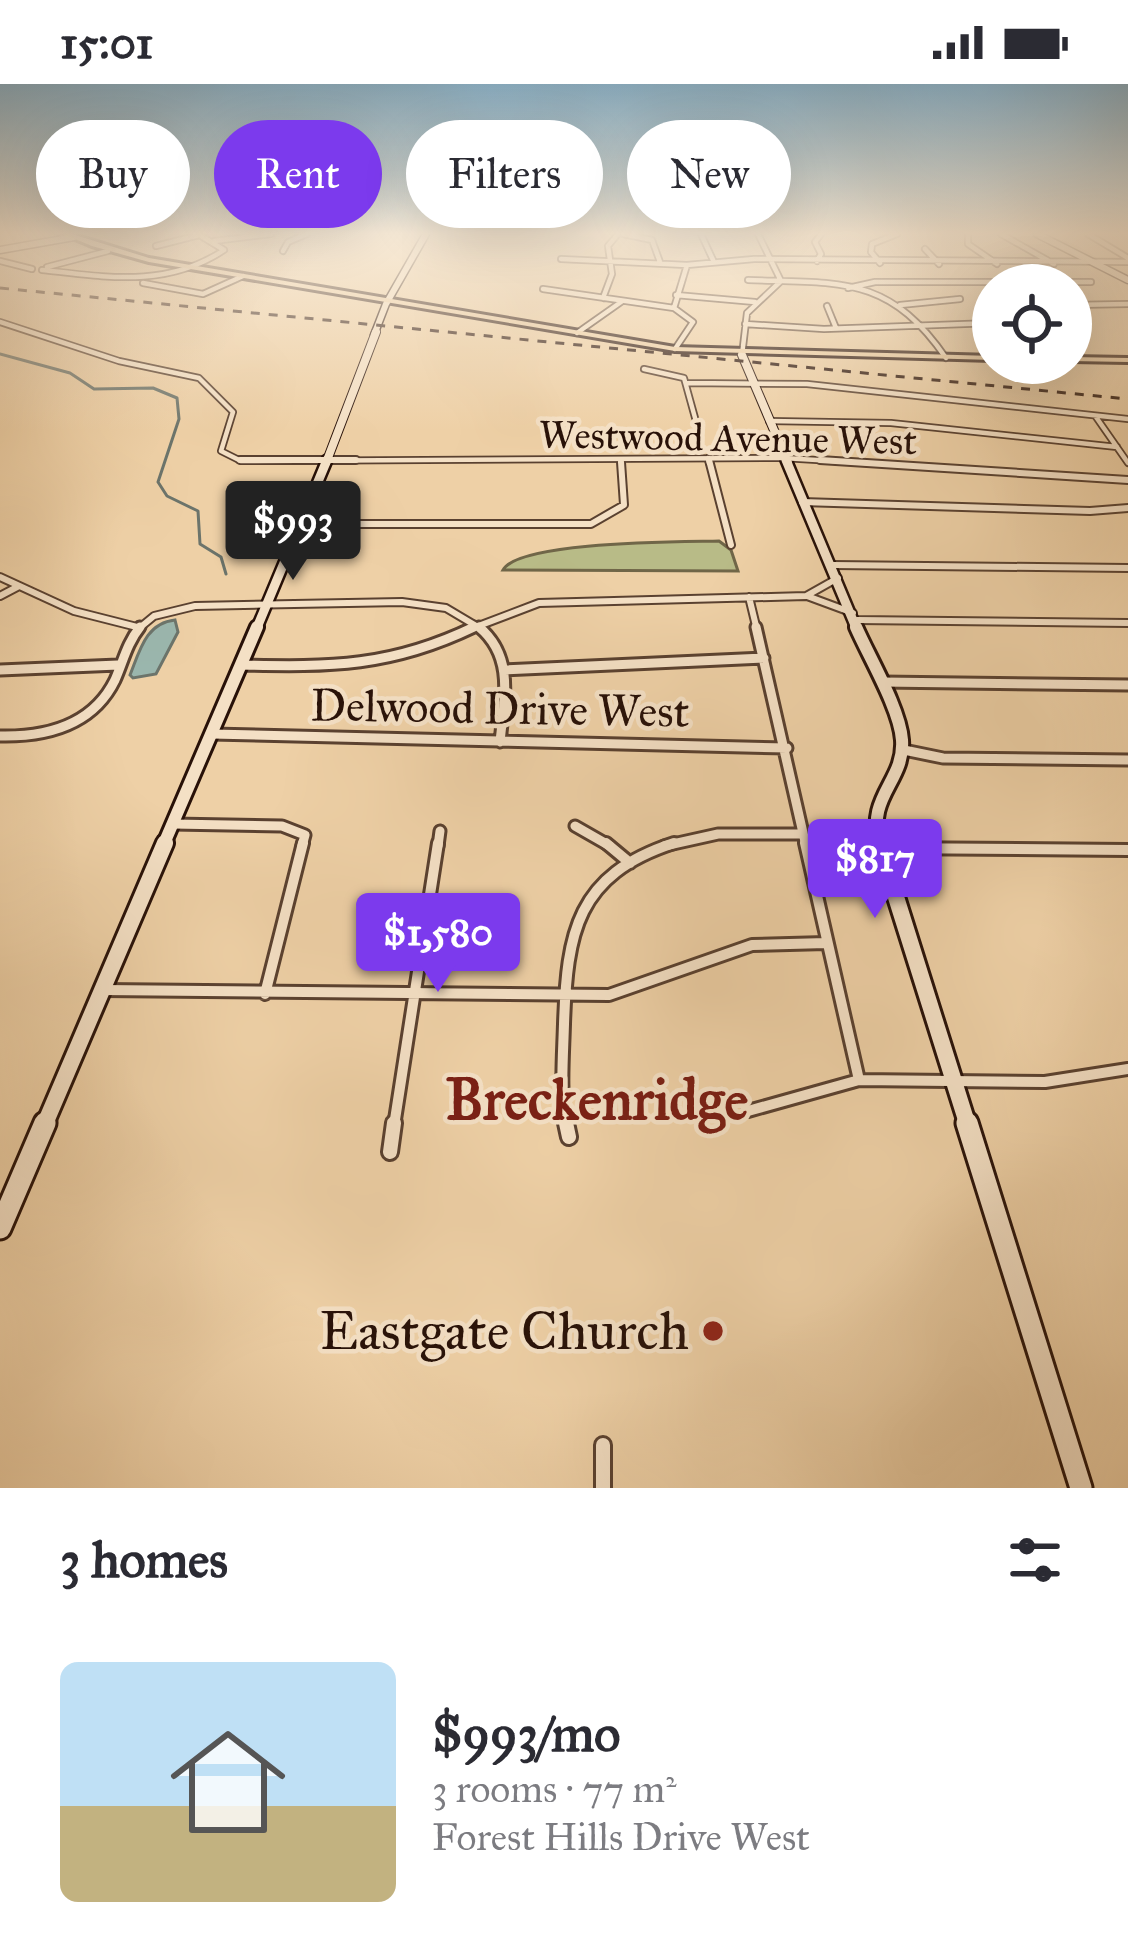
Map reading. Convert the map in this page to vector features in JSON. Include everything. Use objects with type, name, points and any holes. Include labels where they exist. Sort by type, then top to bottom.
[{"type":"main road","points":[[382,300],[675,350],[972,358]]},
{"type":"main road","points":[[0,1228],[387,321],[391,301]]},
{"type":"main road","points":[[742,355],[883,682],[904,751],[874,808],[880,848],[1081,1488]]},
{"type":"main road","points":[[1092,359],[1128,360]]},
{"type":"street","points":[[613,300],[674,308],[694,320],[675,350]]},
{"type":"street","points":[[674,308],[675,300]]},
{"type":"street","points":[[727,300],[755,302]]},
{"type":"street","points":[[742,355],[745,324],[758,300]]},
{"type":"street","points":[[883,300],[900,305],[920,322],[946,358]]},
{"type":"street","points":[[900,305],[955,300]]},
{"type":"street","points":[[577,333],[623,301]]},
{"type":"street","points":[[1092,305],[1128,304]]},
{"type":"street","points":[[827,306],[836,328]]},
{"type":"street","name":"Westwood Avenue West","points":[[0,322],[119,361],[203,381],[232,410],[220,446],[231,458],[327,462],[783,458],[1128,480]]},
{"type":"street","points":[[745,324],[836,328],[972,323]]},
{"type":"street","points":[[644,369],[679,374],[686,383],[697,425]]},
{"type":"street","points":[[686,383],[835,386],[1128,419]]},
{"type":"street","points":[[1096,417],[1128,464]]},
{"type":"street","points":[[769,421],[891,423],[1117,447]]},
{"type":"street","points":[[708,458],[731,545]]},
{"type":"street","points":[[301,524],[585,525],[611,517],[624,505],[621,462]]},
{"type":"street","points":[[802,502],[1090,511],[1128,508]]},
{"type":"street","points":[[806,596],[836,571],[1128,568]]},
{"type":"street","points":[[0,577],[74,611],[137,627],[183,608],[426,604],[446,608],[495,640],[505,670],[500,742]]},
{"type":"street","points":[[0,596],[20,586]]},
{"type":"street","points":[[241,665],[378,663],[429,648],[520,607],[552,601],[806,596],[855,616],[1128,623]]},
{"type":"street","points":[[749,597],[859,1080]]},
{"type":"street","points":[[0,736],[40,734],[88,714],[108,693],[137,627]]},
{"type":"street","points":[[505,670],[764,658]]},
{"type":"street","points":[[0,670],[118,665]]},
{"type":"street","points":[[883,682],[1128,685]]},
{"type":"street","name":"Delwood Drive West","points":[[212,734],[787,748]]},
{"type":"street","points":[[904,751],[943,758],[1128,760]]},
{"type":"street","points":[[172,824],[282,826],[304,835],[265,994]]},
{"type":"street","points":[[575,826],[598,836],[630,863]]},
{"type":"street","points":[[390,1152],[440,831]]},
{"type":"street","points":[[569,1137],[561,1110],[565,998],[568,948],[579,916],[605,883],[630,863],[682,840],[713,833],[800,834]]},
{"type":"street","points":[[880,848],[1128,850]]},
{"type":"street","points":[[103,990],[565,998],[629,991],[752,945],[826,943]]},
{"type":"street","points":[[748,1111],[859,1080],[1058,1081],[1128,1070]]},
{"type":"street","points":[[603,1445],[603,1488]]},
{"type":"green space","points":[[719,541],[731,550],[738,571],[503,570],[515,560],[569,548]]},
{"type":"water","points":[[175,620],[178,632],[156,674],[133,678],[130,675],[145,639],[157,626]]},
{"type":"waterway","points":[[0,354],[70,373],[94,389],[153,388],[177,398],[179,419],[158,482],[167,496],[198,511],[200,544],[221,557],[226,574]]},
{"type":"railway","points":[[117,300],[1128,399]]},
{"type":"place","name":"Eastgate Church","points":[[713,1331]]},
{"type":"district","name":"Breckenridge","points":[[597,1100]]}]
